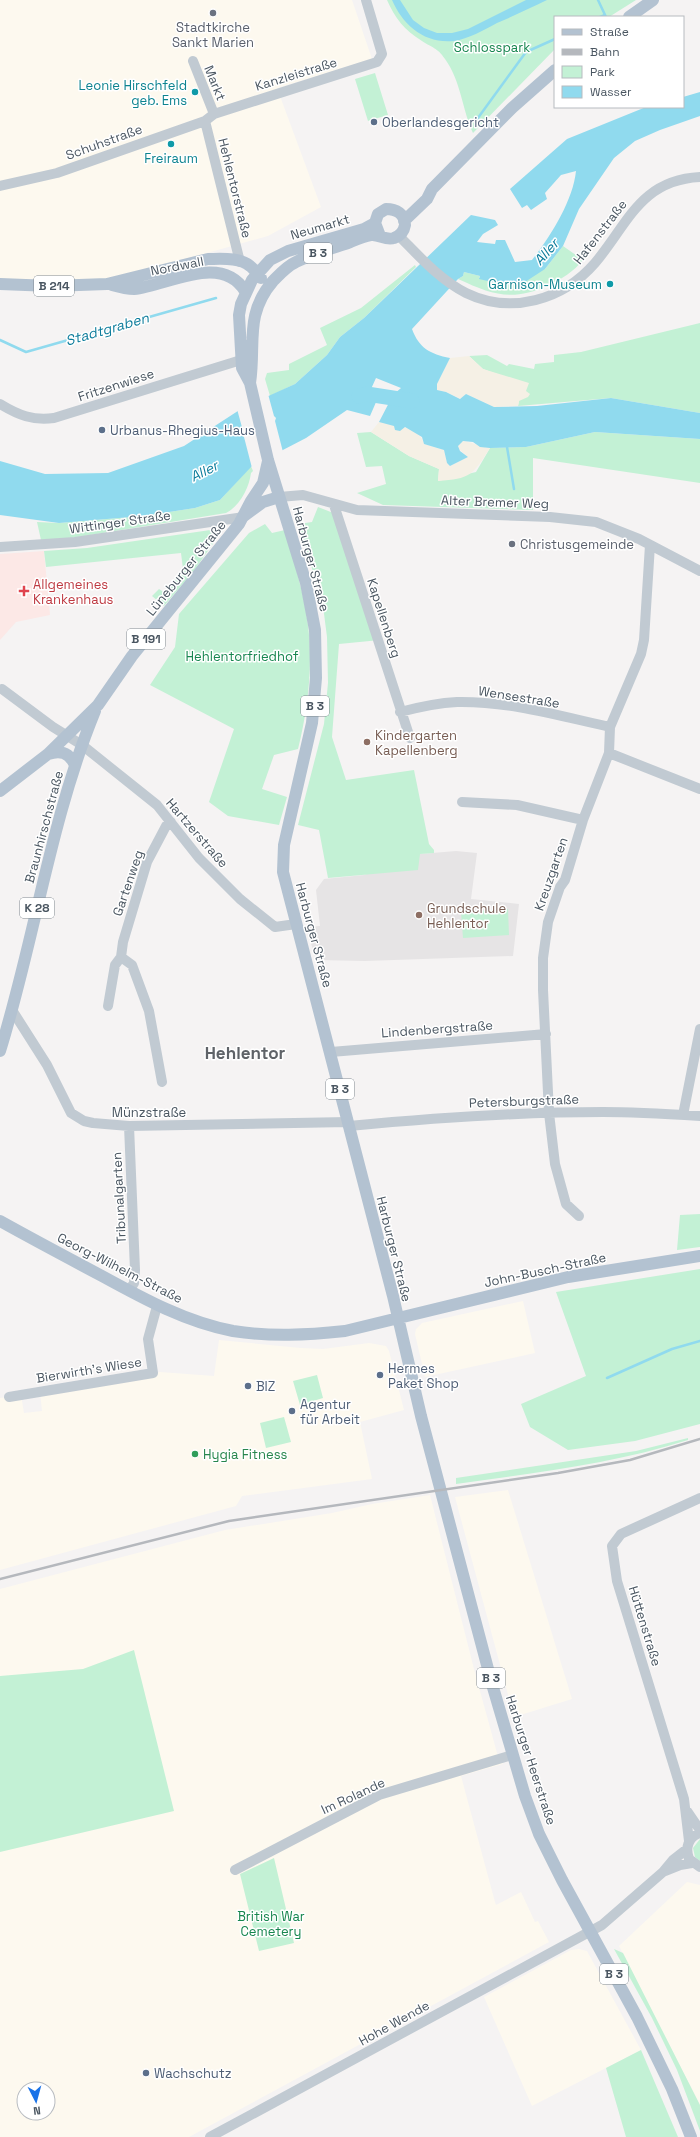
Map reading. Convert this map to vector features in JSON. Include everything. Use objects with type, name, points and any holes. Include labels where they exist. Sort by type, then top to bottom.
[{"type":"main road","points":[[630,16],[653,0]]},
{"type":"main road","points":[[396,210],[432,189],[512,108],[554,71]]},
{"type":"main road","points":[[404,221],[427,199],[432,189]]},
{"type":"main road","points":[[391,209],[396,210],[404,221],[404,229],[399,236],[390,239],[380,236],[375,223],[376,218],[382,211],[391,209]]},
{"type":"main road","name":"Neumarkt","points":[[250,387],[242,368],[238,327],[241,304],[245,291],[256,274],[270,260],[288,250],[364,229],[375,223]]},
{"type":"main road","name":"B 3","points":[[250,387],[252,368],[251,330],[254,317],[261,299],[280,273],[306,257],[371,235],[380,236]]},
{"type":"main road","name":"Nordwall","points":[[0,284],[51,286],[107,284],[208,259],[225,259],[240,262],[250,266],[256,274]]},
{"type":"main road","name":"Nordwall","points":[[183,266],[218,266],[256,274]]},
{"type":"main road","name":"Nordwall","points":[[107,284],[133,289],[190,275],[209,273],[234,278],[240,282],[245,291]]},
{"type":"main road","name":"B 214","points":[[256,274],[271,284]]},
{"type":"main road","name":"Harburger Straße","points":[[250,387],[268,460],[311,606],[317,654],[312,723],[283,854],[283,872],[331,1052],[439,1483]]},
{"type":"main road","name":"Lüneburger Straße","points":[[0,791],[48,754],[98,705],[132,656],[212,560],[244,517],[251,501],[263,483],[268,460]]},
{"type":"main road","name":"Lüneburger Straße","points":[[244,517],[263,502],[279,497]]},
{"type":"main road","name":"Braunhirschstraße","points":[[0,1051],[12,1010],[55,835],[75,765],[98,705]]},
{"type":"main road","points":[[48,754],[56,751],[63,752],[72,759],[75,765]]},
{"type":"main road","name":"Georg-Wilhelm-Straße","points":[[0,1222],[157,1306],[207,1324],[264,1335],[308,1335],[345,1331],[397,1318]]},
{"type":"main road","name":"John-Busch-Straße","points":[[397,1318],[568,1277],[700,1256]]},
{"type":"main road","name":"Harburger Heerstraße","points":[[439,1483],[512,1755],[539,1834],[562,1880],[637,2018],[672,2089],[691,2137]]},
{"type":"street","name":"Kanzleistraße","points":[[214,114],[377,62],[382,54],[366,0]]},
{"type":"street","name":"Markt","points":[[193,61],[214,114]]},
{"type":"street","name":"Schuhstraße","points":[[0,186],[57,173],[205,121],[214,114]]},
{"type":"street","name":"Hehlentorstraße","points":[[205,121],[240,262]]},
{"type":"street","name":"Hafenstraße","points":[[399,236],[422,260],[454,286],[466,293],[497,302],[524,303],[550,296],[573,284],[585,273],[637,206],[650,193],[666,183],[685,178],[700,177]]},
{"type":"street","name":"Fritzenwiese","points":[[0,404],[27,418],[40,420],[54,418],[241,360]]},
{"type":"street","name":"Alter Bremer Weg","points":[[279,497],[303,495],[334,505],[357,510],[570,518],[596,522],[617,529],[700,571]]},
{"type":"street","name":"Kapellenberg","points":[[334,505],[400,712],[410,738]]},
{"type":"street","name":"Wittinger Straße","points":[[0,547],[75,542],[244,517]]},
{"type":"street","name":"Kreuzgarten","points":[[579,1216],[566,1204],[555,1164],[549,1113],[543,958],[548,922],[560,887],[565,880],[583,820],[609,753],[610,727],[641,654],[644,640],[650,545]]},
{"type":"street","name":"Hartzerstraße","points":[[2,689],[82,745],[157,806],[199,858],[230,890],[262,918],[275,927],[296,924]]},
{"type":"street","name":"Wensestraße","points":[[400,712],[430,705],[456,702],[490,703],[530,709],[610,727]]},
{"type":"street","points":[[609,753],[700,789]]},
{"type":"street","points":[[462,802],[517,805],[550,811],[583,820]]},
{"type":"street","name":"Gartenweg","points":[[108,1006],[114,965],[121,957],[123,942],[147,862],[166,826],[171,822]]},
{"type":"street","points":[[121,957],[132,965],[150,1011],[162,1082]]},
{"type":"street","name":"Münzstraße","points":[[12,1010],[47,1064],[71,1113],[84,1120],[93,1123],[129,1126],[349,1124]]},
{"type":"street","points":[[683,1115],[700,1029]]},
{"type":"street","name":"Lindenbergstraße","points":[[331,1052],[546,1034]]},
{"type":"street","name":"Petersburgstraße","points":[[349,1124],[460,1116],[549,1113],[603,1112],[700,1116]]},
{"type":"street","name":"Tribunalgarten","points":[[129,1126],[135,1270],[134,1283],[129,1291]]},
{"type":"street","name":"Bierwirth's Wiese","points":[[9,1397],[153,1373],[148,1339],[157,1306]]},
{"type":"street","name":"Hüttenstraße","points":[[686,1810],[617,1581],[612,1546],[615,1539],[626,1531],[700,1498]]},
{"type":"street","name":"Im Rolande","points":[[235,1870],[379,1795],[512,1755]]},
{"type":"street","points":[[686,1810],[700,1830]]},
{"type":"street","points":[[686,1810],[688,1845],[687,1854],[696,1865]]},
{"type":"street","points":[[663,1872],[700,1833]]},
{"type":"street","points":[[663,1872],[680,1865],[696,1865]]},
{"type":"street","name":"Hohe Wende","points":[[210,2137],[591,1931],[608,1921],[663,1872]]},
{"type":"shaded area","points":[[0,0],[352,0],[372,59],[277,88],[321,207],[268,236],[139,272],[94,281],[0,279]]},
{"type":"shaded area","name":"Allgemeines Krankenhaus","points":[[44,551],[50,615],[16,622],[0,640],[0,554]]},
{"type":"shaded area","name":"Grundschule Hehlentor","points":[[456,851],[477,853],[471,899],[519,904],[513,956],[365,961],[316,960],[306,927],[320,926],[316,890],[324,879],[364,875],[420,854]]},
{"type":"shaded area","points":[[523,1301],[535,1353],[425,1377],[415,1334],[416,1329],[422,1323]]},
{"type":"shaded area","points":[[219,1340],[323,1349],[369,1343],[386,1346],[389,1351],[404,1410],[360,1422],[372,1479],[242,1496],[236,1506],[0,1570],[0,1398],[21,1395],[24,1413],[42,1411],[40,1392],[160,1372],[214,1376]]},
{"type":"shaded area","points":[[508,1490],[572,1699],[514,1717],[455,1497]]},
{"type":"shaded area","points":[[430,1495],[474,1669],[497,1753],[503,1764],[461,1776],[496,1905],[521,1892],[535,1922],[538,1921],[549,1942],[189,2137],[0,2137],[0,1589],[225,1530],[332,1513],[372,1504]]},
{"type":"shaded area","points":[[687,1882],[700,1885],[700,2105],[619,1946]]},
{"type":"shaded area","points":[[579,1949],[587,1951],[641,2050],[532,2106],[484,1997],[571,1950]]},
{"type":"green space","name":"Schlosspark","points":[[387,0],[636,0],[611,16],[554,16],[554,50],[473,133],[455,76],[445,59],[437,50],[405,28],[393,12]]},
{"type":"green space","points":[[375,73],[388,115],[368,121],[355,79]]},
{"type":"green space","points":[[563,246],[583,260],[563,278],[536,290],[513,295],[503,294],[482,289],[458,279],[463,276],[464,272],[480,276],[479,278],[545,269]]},
{"type":"green space","points":[[415,265],[416,267],[364,318],[340,337],[327,355],[295,384],[270,396],[265,379],[267,373],[289,370],[289,364],[327,345],[320,328],[361,308]]},
{"type":"green space","points":[[700,323],[700,413],[611,398],[518,406],[519,401],[499,375],[483,369],[469,356],[487,355],[507,366],[509,364],[534,369],[535,364],[554,362],[554,355],[581,352]]},
{"type":"green space","points":[[371,432],[409,456],[439,469],[438,481],[476,472],[490,448],[526,447],[595,432],[700,439],[700,483],[533,458],[533,510],[383,505],[357,493],[386,484],[382,466],[366,467],[357,433]]},
{"type":"green space","points":[[251,466],[253,471],[243,496],[236,506],[226,513],[72,538],[41,540],[37,522],[59,523],[143,516],[195,508],[220,500]]},
{"type":"green space","name":"Hehlentorfriedhof","points":[[318,507],[341,516],[380,640],[339,644],[332,737],[346,780],[414,770],[429,844],[434,850],[434,853],[420,854],[418,870],[328,878],[319,830],[298,825],[324,724],[328,683],[327,637],[323,606],[299,524],[312,522]]},
{"type":"green space","name":"Hehlentorfriedhof","points":[[265,524],[272,533],[285,530],[304,601],[308,625],[310,656],[307,703],[298,749],[274,755],[262,789],[287,797],[279,825],[228,816],[209,802],[234,729],[150,685],[175,647],[179,614],[249,533]]},
{"type":"green space","points":[[224,528],[193,572],[164,606],[152,596],[159,589],[165,593],[183,569],[181,553],[46,567],[44,551],[87,548]]},
{"type":"green space","points":[[508,909],[509,935],[463,938],[461,912]]},
{"type":"green space","points":[[700,1214],[700,1247],[677,1250],[680,1215]]},
{"type":"green space","points":[[700,1269],[700,1424],[635,1441],[568,1450],[530,1427],[521,1404],[586,1376],[556,1292]]},
{"type":"green space","points":[[317,1375],[323,1398],[300,1405],[293,1381]]},
{"type":"green space","points":[[284,1417],[291,1442],[266,1448],[260,1423]]},
{"type":"green space","points":[[688,1438],[688,1440],[660,1448],[602,1462],[544,1472],[456,1484],[456,1478],[636,1451]]},
{"type":"green space","points":[[134,1650],[174,1811],[0,1852],[0,1676],[83,1669]]},
{"type":"green space","points":[[700,1839],[700,1861],[695,1857],[693,1848]]},
{"type":"green space","name":"British War Cemetery","points":[[274,1858],[294,1943],[259,1951],[240,1874]]},
{"type":"green space","points":[[614,1949],[623,1953],[700,2105],[700,2131],[677,2070],[652,2018]]},
{"type":"green space","points":[[641,2050],[678,2137],[626,2137],[606,2068]]},
{"type":"sand","points":[[469,356],[483,369],[529,383],[526,391],[530,394],[528,397],[519,401],[518,406],[494,407],[466,394],[461,399],[446,392],[437,390],[437,384],[450,358]]},
{"type":"sand","points":[[379,422],[412,431],[418,434],[424,444],[444,450],[447,463],[450,466],[468,457],[460,450],[458,446],[463,441],[490,448],[475,470],[470,474],[457,479],[438,481],[439,469],[409,456],[371,432]]},
{"type":"water","points":[[392,0],[400,0],[413,20],[424,28],[437,33],[452,33],[468,29],[526,0],[547,0],[470,36],[454,41],[443,41],[424,36],[416,31],[402,17]]},
{"type":"water","name":"Aller","points":[[700,92],[700,116],[660,130],[635,141],[614,158],[579,209],[563,246],[545,269],[525,282],[505,285],[479,279],[480,276],[464,272],[463,276],[458,279],[412,329],[418,341],[426,349],[450,358],[437,384],[437,390],[446,392],[460,399],[466,394],[494,407],[537,406],[611,398],[700,413],[700,439],[595,432],[526,447],[490,448],[480,447],[473,442],[463,441],[458,446],[460,451],[468,457],[450,466],[447,463],[444,450],[424,444],[422,437],[405,427],[400,431],[395,430],[394,426],[379,422],[393,395],[401,388],[376,378],[371,389],[380,393],[370,416],[347,410],[306,438],[252,466],[220,500],[195,508],[143,516],[59,523],[0,515],[0,461],[45,474],[108,473],[184,446],[244,407],[295,384],[327,355],[340,337],[364,318],[471,215],[495,220],[498,225],[483,234],[477,242],[495,244],[496,240],[505,240],[515,262],[532,260],[553,230],[566,206],[576,171],[561,175],[545,193],[547,199],[531,210],[527,205],[522,208],[510,189],[567,139],[644,108],[684,108],[684,97]]},
{"type":"pier","points":[[268,394],[274,416],[276,418],[275,421],[283,452],[252,468],[244,437],[240,434],[243,431],[237,409]]},
{"type":"waterway","name":"Stadtgraben","points":[[598,0],[606,16]]},
{"type":"waterway","name":"Stadtgraben","points":[[475,122],[526,52],[554,39]]},
{"type":"waterway","name":"Stadtgraben","points":[[0,340],[26,352],[216,298]]},
{"type":"waterway","points":[[359,396],[367,394],[412,401]]},
{"type":"waterway","points":[[507,447],[514,489]]},
{"type":"waterway","points":[[607,1378],[672,1349],[700,1341]]},
{"type":"railway","points":[[0,1579],[229,1521],[558,1473],[630,1460],[700,1439]]},
{"type":"place","name":"Stadtkirche Sankt Marien","points":[[213,13]]},
{"type":"place","name":"Leonie Hirschfeld geb. Ems","points":[[195,92]]},
{"type":"place","name":"Oberlandesgericht","points":[[374,122]]},
{"type":"place","name":"Freiraum","points":[[171,144]]},
{"type":"place","name":"Garnison-Museum","points":[[610,284]]},
{"type":"place","name":"Urbanus-Rhegius-Haus","points":[[102,430]]},
{"type":"place","name":"Christusgemeinde","points":[[512,544]]},
{"type":"place","name":"Allgemeines Krankenhaus","points":[[24,591]]},
{"type":"place","name":"Kindergarten Kapellenberg","points":[[367,742]]},
{"type":"place","name":"Grundschule Hehlentor","points":[[419,915]]},
{"type":"place","name":"Hermes Paket Shop","points":[[380,1375]]},
{"type":"place","name":"BIZ","points":[[248,1386]]},
{"type":"place","name":"Agentur für Arbeit","points":[[292,1411]]},
{"type":"place","name":"Hygia Fitness","points":[[195,1454]]},
{"type":"place","name":"Wachschutz","points":[[146,2073]]},
{"type":"district","name":"Hehlentor","points":[[245,1053]]}]
